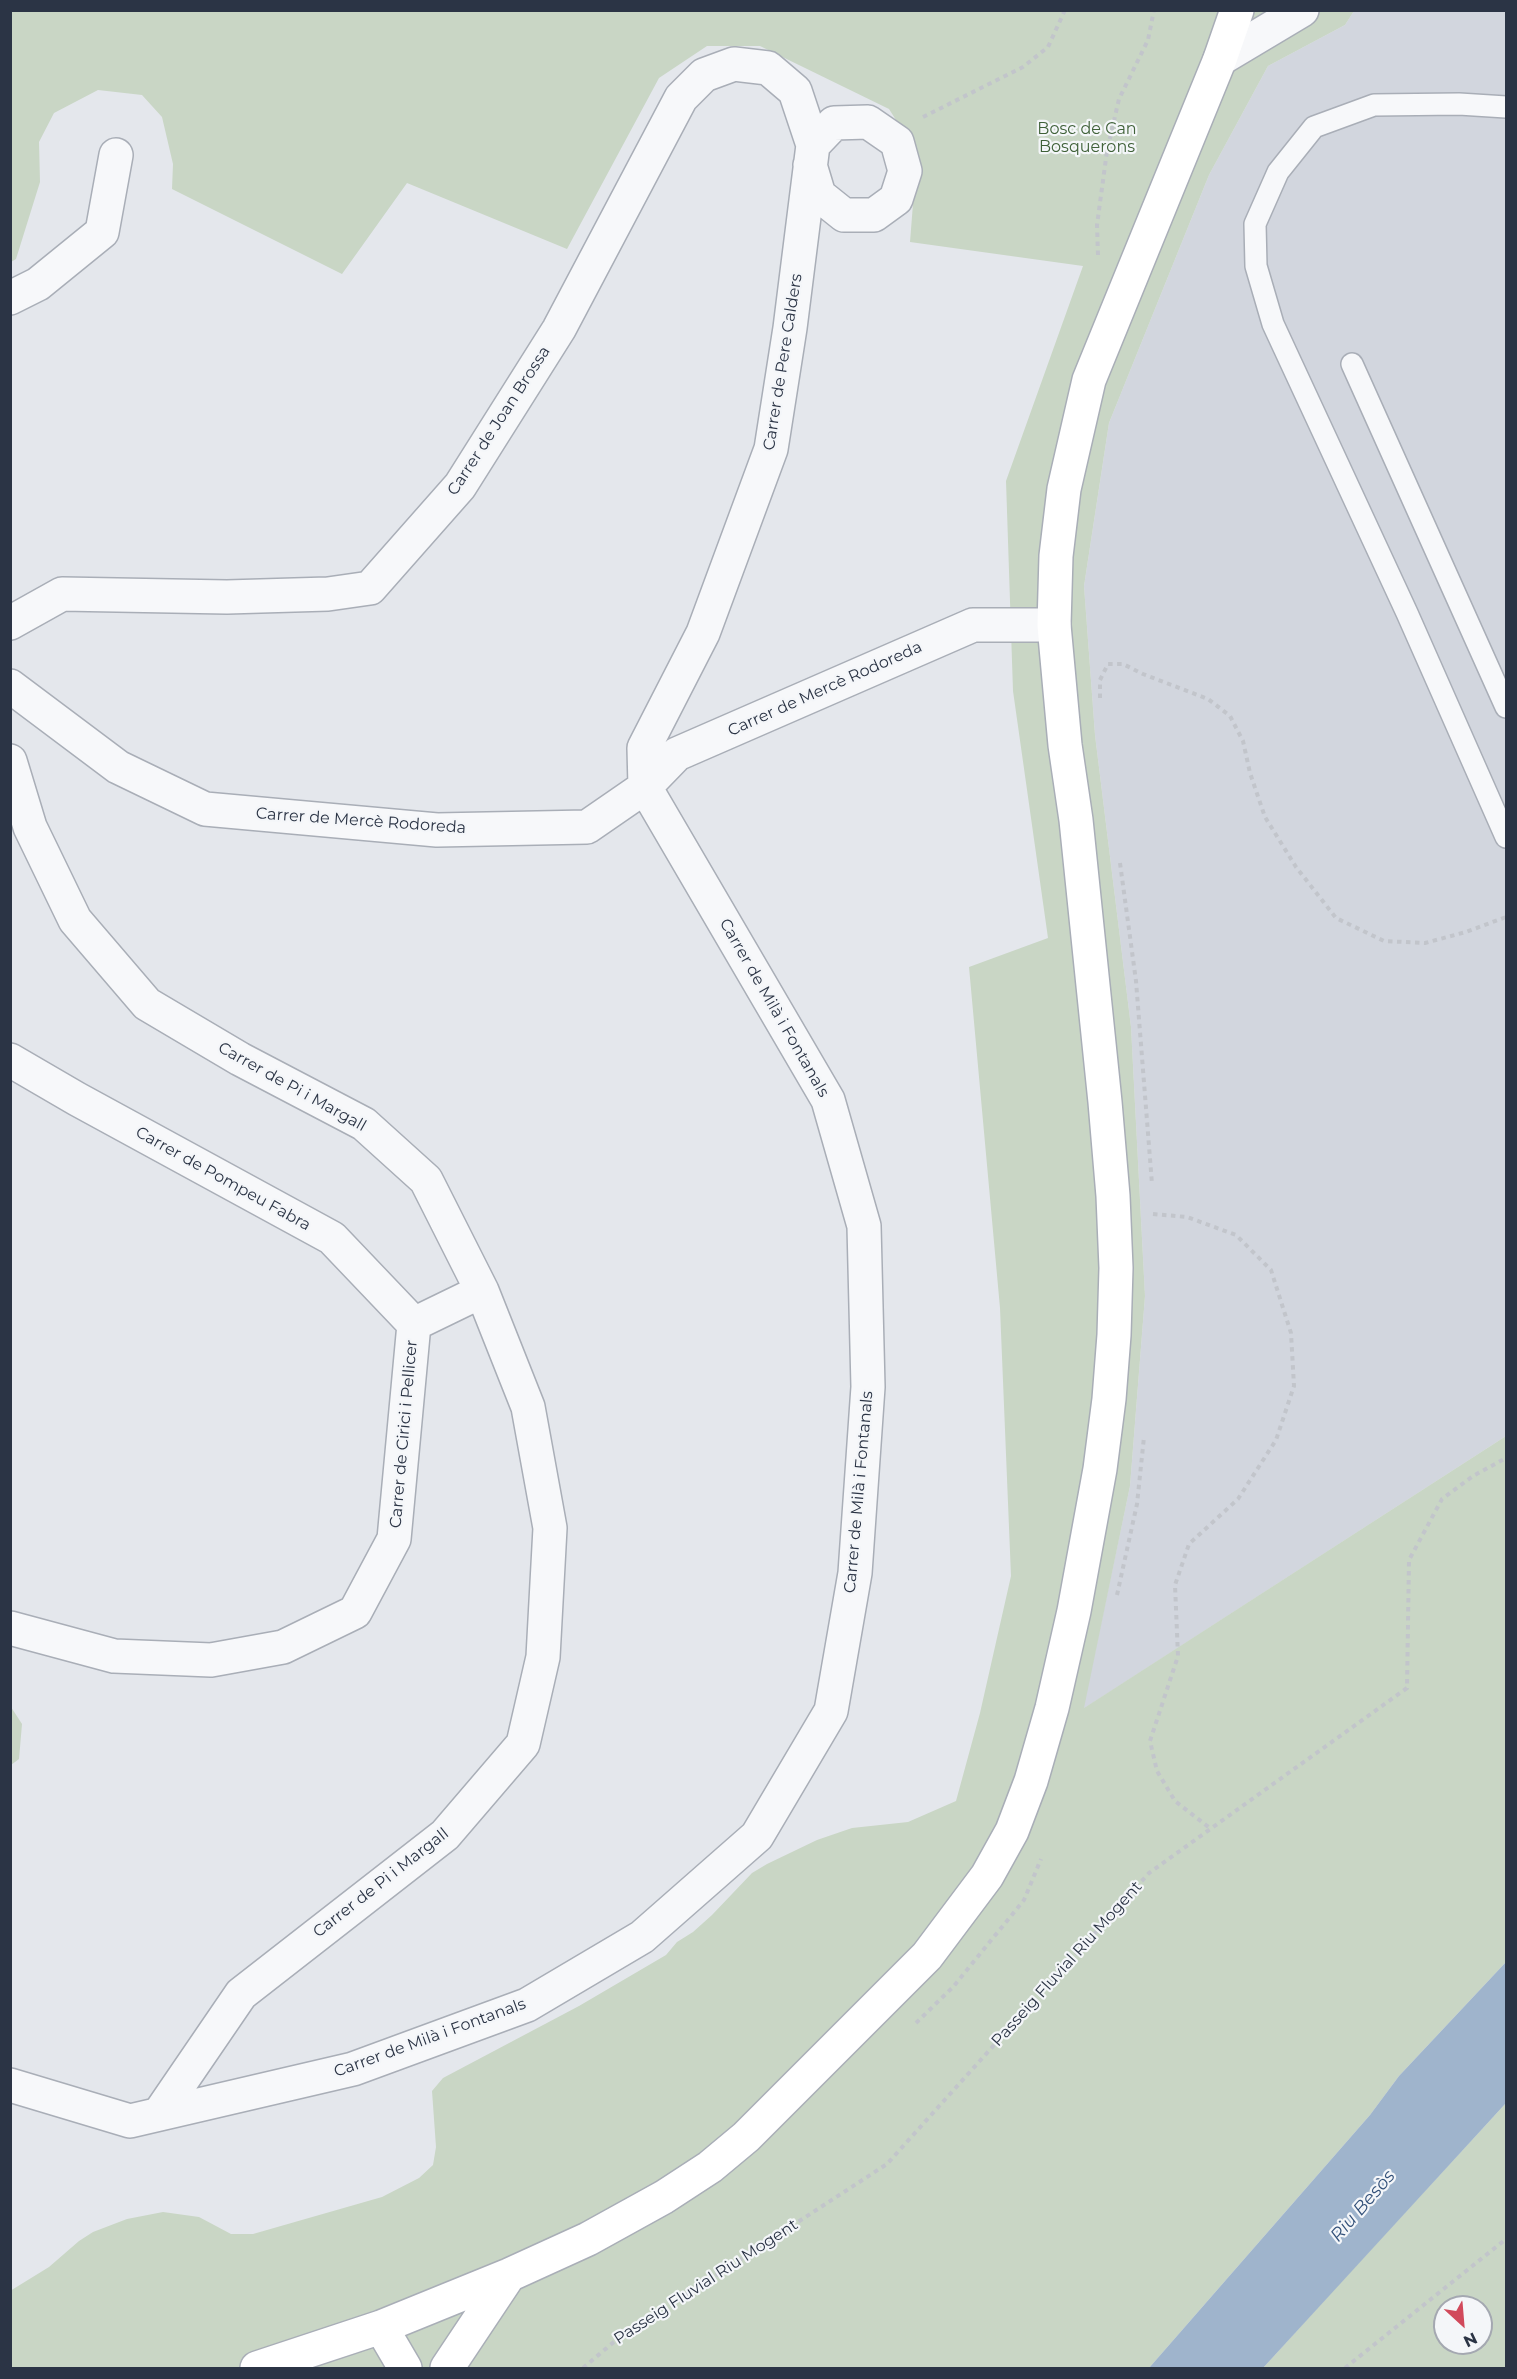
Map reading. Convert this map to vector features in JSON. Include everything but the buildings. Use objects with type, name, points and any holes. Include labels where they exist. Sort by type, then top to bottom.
[{"type":"street","points":[[257,2368],[381,2327],[509,2275],[588,2239],[664,2197],[710,2167],[746,2137],[934,1947],[987,1876],[1012,1831],[1031,1781],[1052,1708],[1074,1611],[1100,1469],[1109,1389],[1116,1268],[1105,1102],[1076,820],[1065,745],[1054,625],[1056,556],[1066,478],[1089,380],[1220,59],[1237,10]]},
{"type":"street","points":[[1220,59],[1302,10]]},
{"type":"street","name":"Carrer de Pere Calders","points":[[645,787],[644,748],[703,633],[771,448],[790,328],[812,155],[795,91],[768,68],[734,64]]},
{"type":"street","name":"Carrer de Joan Brossa","points":[[10,622],[62,594],[238,596],[328,594],[370,588],[460,486],[559,329],[681,98],[705,75],[734,64]]},
{"type":"street","points":[[868,122],[898,144],[905,171],[896,199],[874,215],[844,215],[819,195],[812,155],[834,123],[868,122]]},
{"type":"street","points":[[10,298],[38,284],[102,232],[116,155]]},
{"type":"street","name":"Carrer de Mercè Rodoreda","points":[[10,686],[118,767],[205,809],[436,830],[587,827],[645,787],[677,754],[974,625],[1054,625]]},
{"type":"street","name":"Carrer de Pi i Margall","points":[[10,761],[30,827],[75,920],[147,1004],[240,1059],[364,1124],[426,1180],[482,1291],[528,1407],[549,1528],[543,1657],[523,1744],[445,1835],[241,1994],[159,2114]]},
{"type":"street","name":"Carrer de Milà i Fontanals","points":[[10,2085],[130,2121],[353,2069],[527,2005],[642,1937],[757,1836],[831,1712],[855,1574],[858,1539],[868,1387],[864,1226],[828,1100],[645,787]]},
{"type":"street","name":"Carrer de Pompeu Fabra","points":[[10,1060],[332,1238],[414,1324]]},
{"type":"street","name":"Carrer de Cirici i Pellicer","points":[[10,1628],[114,1656],[211,1660],[283,1647],[355,1612],[394,1539],[414,1324],[482,1291]]},
{"type":"street","points":[[447,2368],[460,2345],[509,2275]]},
{"type":"street","points":[[381,2327],[405,2368]]},
{"type":"lane","points":[[1506,107],[1459,104],[1374,105],[1314,127],[1278,172],[1255,224],[1256,266],[1273,324],[1407,613],[1506,837]]},
{"type":"lane","points":[[1352,364],[1506,707]]},
{"type":"path","points":[[898,144],[924,117],[1023,68],[1048,47],[1065,10]]},
{"type":"path","points":[[1124,296],[1099,279],[1097,225],[1107,151],[1119,99],[1148,40],[1154,10]]},
{"type":"path","points":[[1153,1214],[1187,1217],[1236,1235],[1271,1270],[1291,1333],[1294,1386],[1276,1440],[1238,1499],[1189,1544],[1175,1585],[1178,1656],[1150,1741],[1157,1771],[1175,1801],[1211,1829]]},
{"type":"path","name":"Passeig Fluvial Riu Mogent","points":[[583,2368],[615,2341],[887,2164],[1149,1873],[1407,1688],[1409,1560],[1442,1499],[1473,1476],[1506,1458]]},
{"type":"path","points":[[1345,2368],[1506,2239]]},
{"type":"shaded area","points":[[1354,11],[1506,11],[1506,1436],[1083,1709],[1130,1486],[1145,1296],[1131,1027],[1095,735],[1084,586],[1109,423],[1209,175],[1268,66],[1345,25]]},
{"type":"green space","name":"Bosc de Can Bosquerons","points":[[11,11],[1354,11],[1345,25],[1268,66],[1209,175],[1109,423],[1084,586],[1095,735],[1131,1027],[1145,1296],[1130,1486],[1084,1708],[1506,1436],[1506,1962],[1399,2076],[1370,2115],[1149,2368],[11,2368],[10,2291],[49,2267],[93,2232],[127,2219],[163,2212],[199,2217],[231,2234],[253,2234],[382,2197],[419,2178],[433,2165],[436,2147],[432,2091],[443,2078],[579,2006],[666,1955],[677,1942],[693,1932],[712,1915],[752,1873],[767,1864],[817,1840],[852,1828],[908,1822],[956,1801],[980,1713],[1011,1576],[1000,1308],[969,967],[1048,938],[1013,691],[1006,481],[1083,266],[910,242],[917,153],[889,109],[760,46],[707,46],[659,78],[567,249],[407,183],[342,274],[172,189],[173,164],[162,117],[142,95],[98,90],[54,113],[39,142],[40,182],[16,259],[11,262]]},
{"type":"green space","points":[[11,1707],[22,1724],[19,1759],[11,1765]]},
{"type":"green space","points":[[1506,2103],[1506,2368],[1263,2368],[1341,2282]]},
{"type":"water","name":"Riu Besòs","points":[[1506,1962],[1506,2103],[1263,2368],[1149,2368],[1370,2115],[1399,2076]]}]
